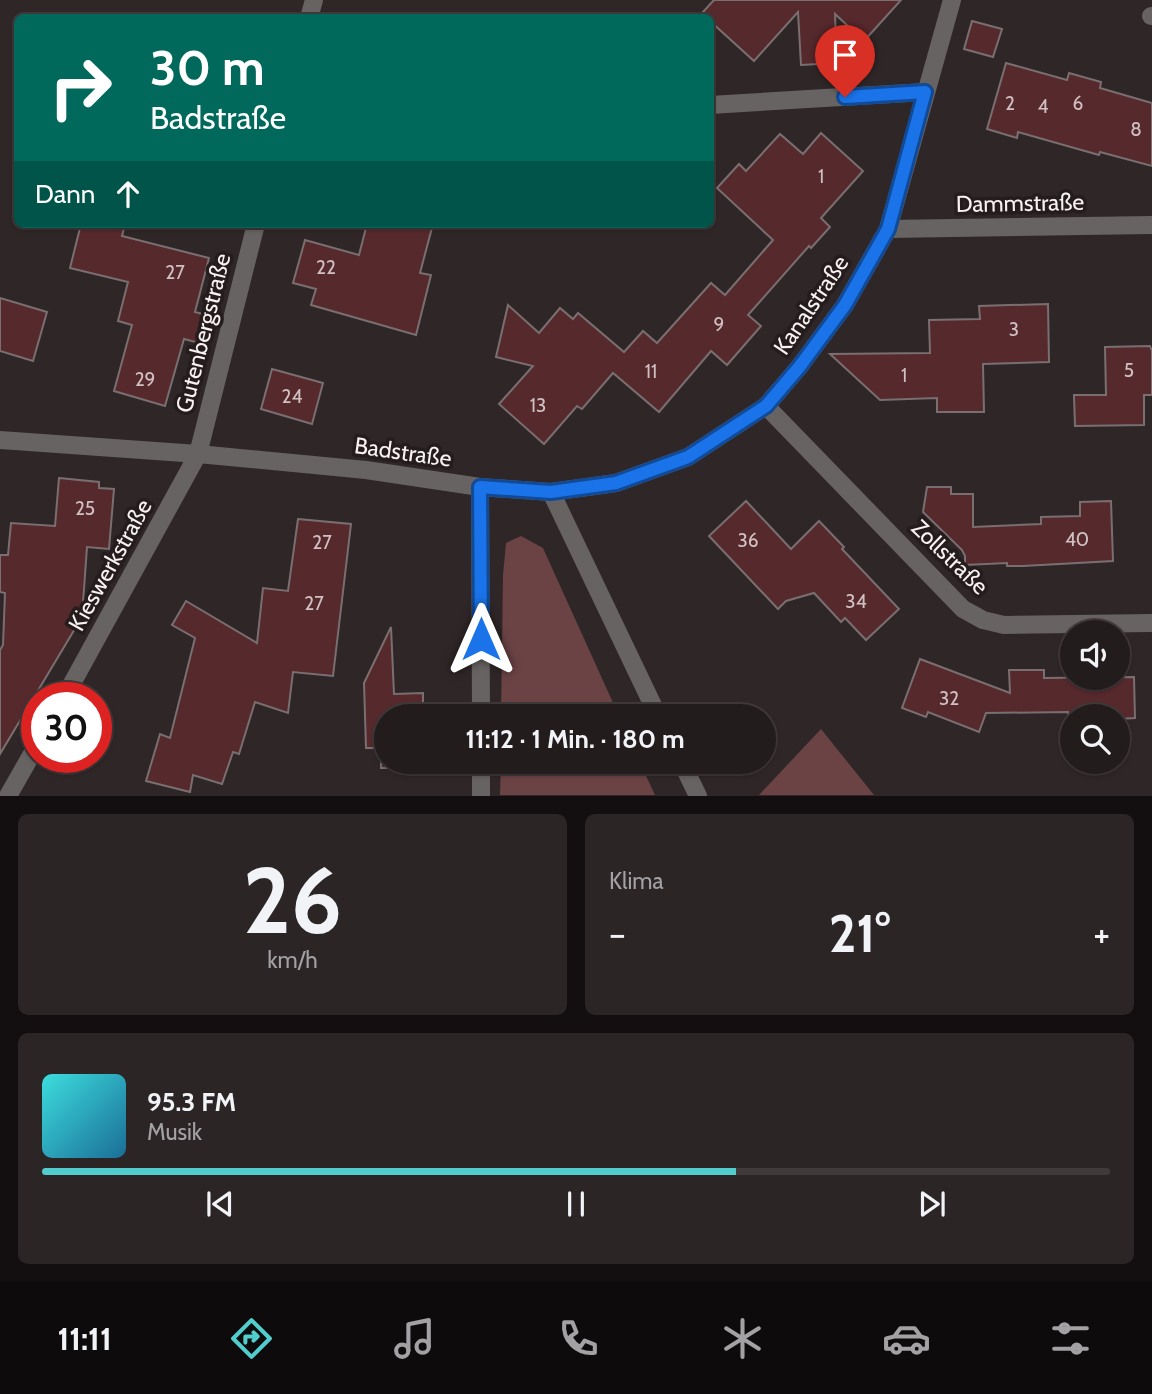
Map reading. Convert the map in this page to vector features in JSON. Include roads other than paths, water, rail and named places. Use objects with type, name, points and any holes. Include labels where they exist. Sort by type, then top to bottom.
[{"type":"street","name":"Kanalstraße","points":[[551,492],[616,483],[688,457],[766,406],[800,366],[845,305],[888,229],[952,0]]},
{"type":"street","points":[[714,105],[925,92]]},
{"type":"street","name":"Dammstraße","points":[[888,229],[1152,225]]},
{"type":"street","name":"Gutenbergstraße","points":[[198,454],[255,228]]},
{"type":"street","name":"Zollstraße","points":[[766,406],[963,609],[984,620],[1004,625],[1152,623]]},
{"type":"street","name":"Badstraße","points":[[0,440],[198,454],[366,470],[480,487],[551,492]]},
{"type":"street","name":"Kieswerkstraße","points":[[73,682],[198,454]]},
{"type":"street","points":[[480,487],[481,704]]},
{"type":"street","points":[[551,492],[652,704]]},
{"type":"street","points":[[8,796],[21,773]]},
{"type":"street","points":[[481,774],[481,796]]},
{"type":"street","points":[[687,774],[698,796]]}]
